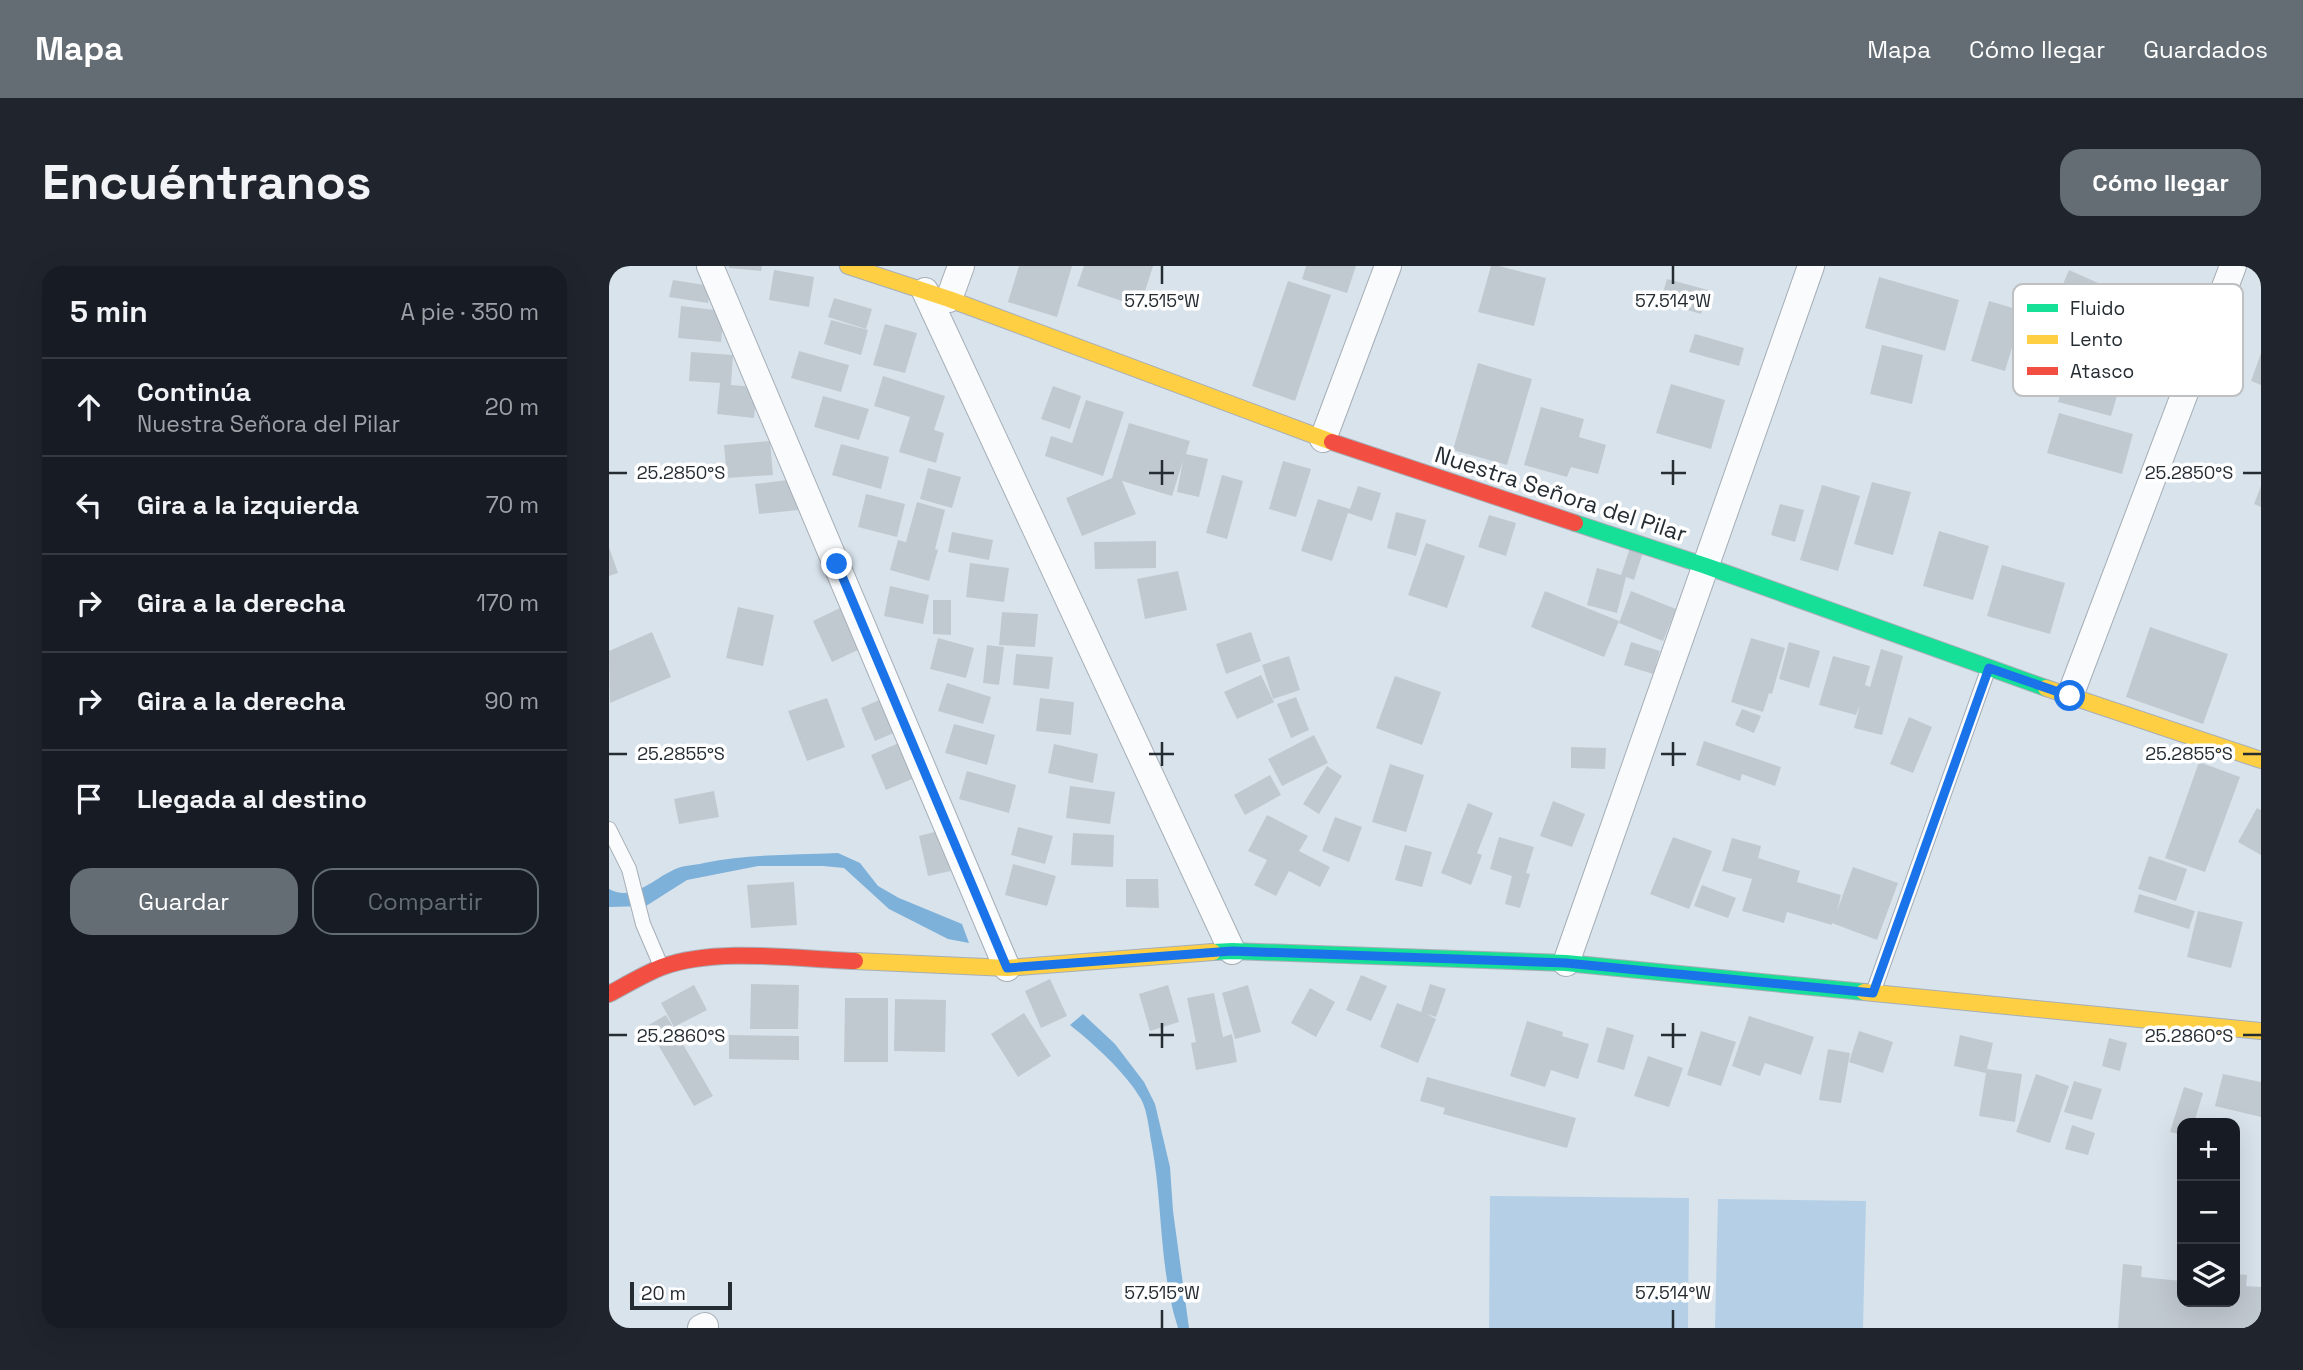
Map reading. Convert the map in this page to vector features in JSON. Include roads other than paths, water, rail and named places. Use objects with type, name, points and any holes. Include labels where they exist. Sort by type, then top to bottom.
[{"type":"street","points":[[710,266],[1007,968]]},
{"type":"street","name":"Nuestra Señora del Pilar","points":[[848,266],[937,295],[1323,439],[1706,566],[1989,668],[2261,761]]},
{"type":"street","points":[[961,266],[937,295],[1232,951]]},
{"type":"street","points":[[1323,439],[1388,266]]},
{"type":"street","points":[[1566,963],[1811,266]]},
{"type":"street","points":[[2226,284],[2233,266]]},
{"type":"street","points":[[2070,696],[2184,396]]},
{"type":"street","points":[[609,994],[662,967],[695,960],[738,956],[1007,968],[1232,951],[1566,963],[2261,1031]]},
{"type":"lane","points":[[1873,993],[1989,668]]},
{"type":"lane","points":[[609,830],[629,869],[643,924],[662,967]]},
{"type":"water","points":[[838,853],[860,863],[878,886],[899,898],[962,924],[969,943],[948,939],[889,909],[844,868],[758,866],[687,880],[646,906],[609,907],[609,889],[627,893],[636,891],[684,866],[754,856]]},
{"type":"water","points":[[1083,1014],[1115,1044],[1144,1082],[1155,1104],[1170,1167],[1173,1211],[1189,1328],[1178,1328],[1167,1284],[1155,1169],[1143,1104],[1118,1069],[1070,1025]]}]
